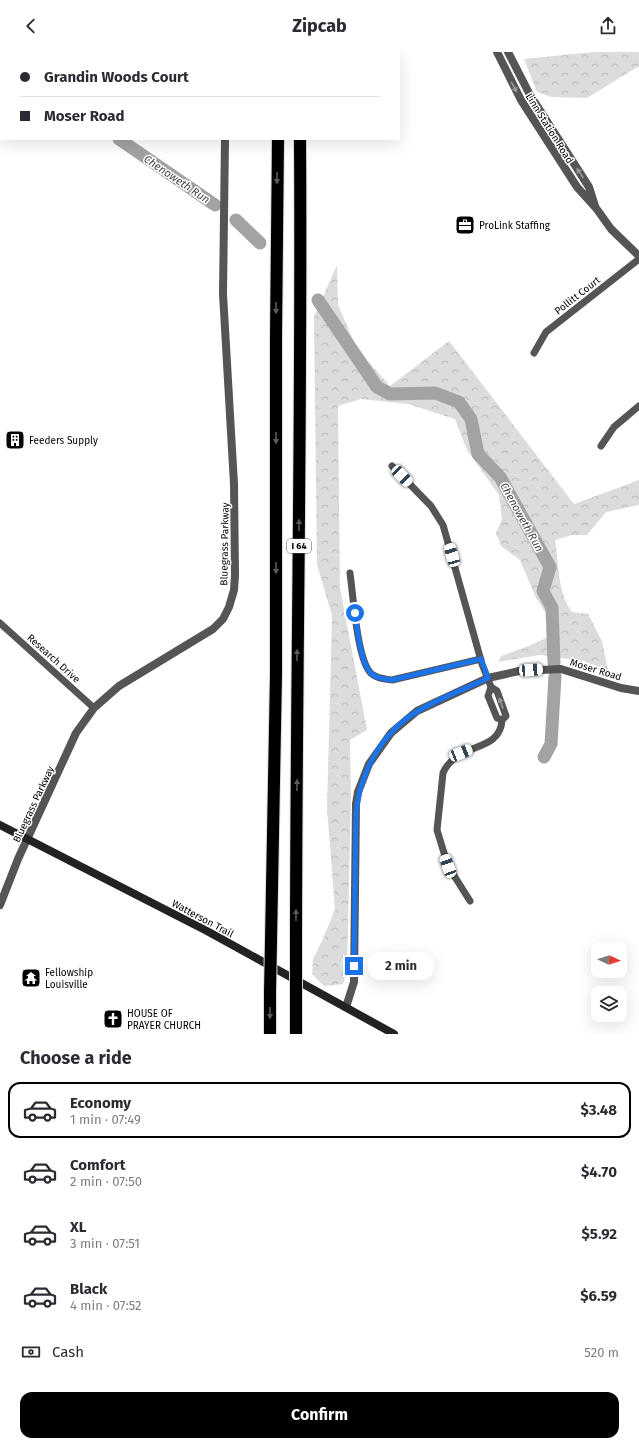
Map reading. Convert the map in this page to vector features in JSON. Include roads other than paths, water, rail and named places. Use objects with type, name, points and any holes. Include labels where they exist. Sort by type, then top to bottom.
[{"type":"highway","name":"I 64","points":[[270,1034],[276,674],[276,337],[278,140]]},
{"type":"highway","name":"I 64","points":[[296,1034],[297,649],[300,494],[300,140]]},
{"type":"main road","name":"Watterson Trail","points":[[0,825],[181,918],[394,1034]]},
{"type":"street","name":"Linn Station Road","points":[[497,52],[521,100],[556,158],[583,196],[596,208],[611,229],[639,258]]},
{"type":"street","name":"Linn Station Road","points":[[508,52],[530,95],[589,187],[596,208]]},
{"type":"street","name":"Bluegrass Parkway","points":[[0,905],[76,732],[94,708],[119,686],[213,629],[223,619],[232,599],[235,575],[234,484],[223,294],[225,140]]},
{"type":"street","name":"Pollitt Court","points":[[534,353],[546,332],[639,258]]},
{"type":"street","points":[[601,446],[614,427],[639,406]]},
{"type":"street","points":[[392,466],[431,506],[443,525],[481,659],[491,687],[488,696],[497,718],[502,720],[501,730],[494,740],[461,753],[447,765],[443,773],[438,830],[448,866],[470,901]]},
{"type":"street","points":[[350,573],[358,639],[368,670],[372,674],[392,680],[481,659]]},
{"type":"street","name":"Research Drive","points":[[0,623],[94,708]]},
{"type":"street","name":"Moser Road","points":[[346,1007],[354,982],[356,813],[358,792],[367,769],[382,744],[401,724],[417,711],[488,678],[519,671],[561,669],[621,688],[639,691]]},
{"type":"waterway","name":"Chenoweth Run","points":[[120,140],[215,205]]},
{"type":"waterway","name":"Chenoweth Run","points":[[236,220],[260,243]]},
{"type":"waterway","name":"Chenoweth Run","points":[[318,300],[377,387],[390,394],[435,393],[459,402],[471,419],[478,454],[500,477],[550,567],[543,591],[552,608],[554,663]]},
{"type":"waterway","name":"Chenoweth Run","points":[[544,757],[551,744],[555,676]]},
{"type":"place","name":"ProLink Staffing","points":[[465,225]]},
{"type":"place","name":"Feeders Supply","points":[[15,440]]},
{"type":"place","name":"Fellowship Louisville","points":[[31,978]]},
{"type":"place","name":"HOUSE OF PRAYER CHURCH","points":[[113,1019]]}]
